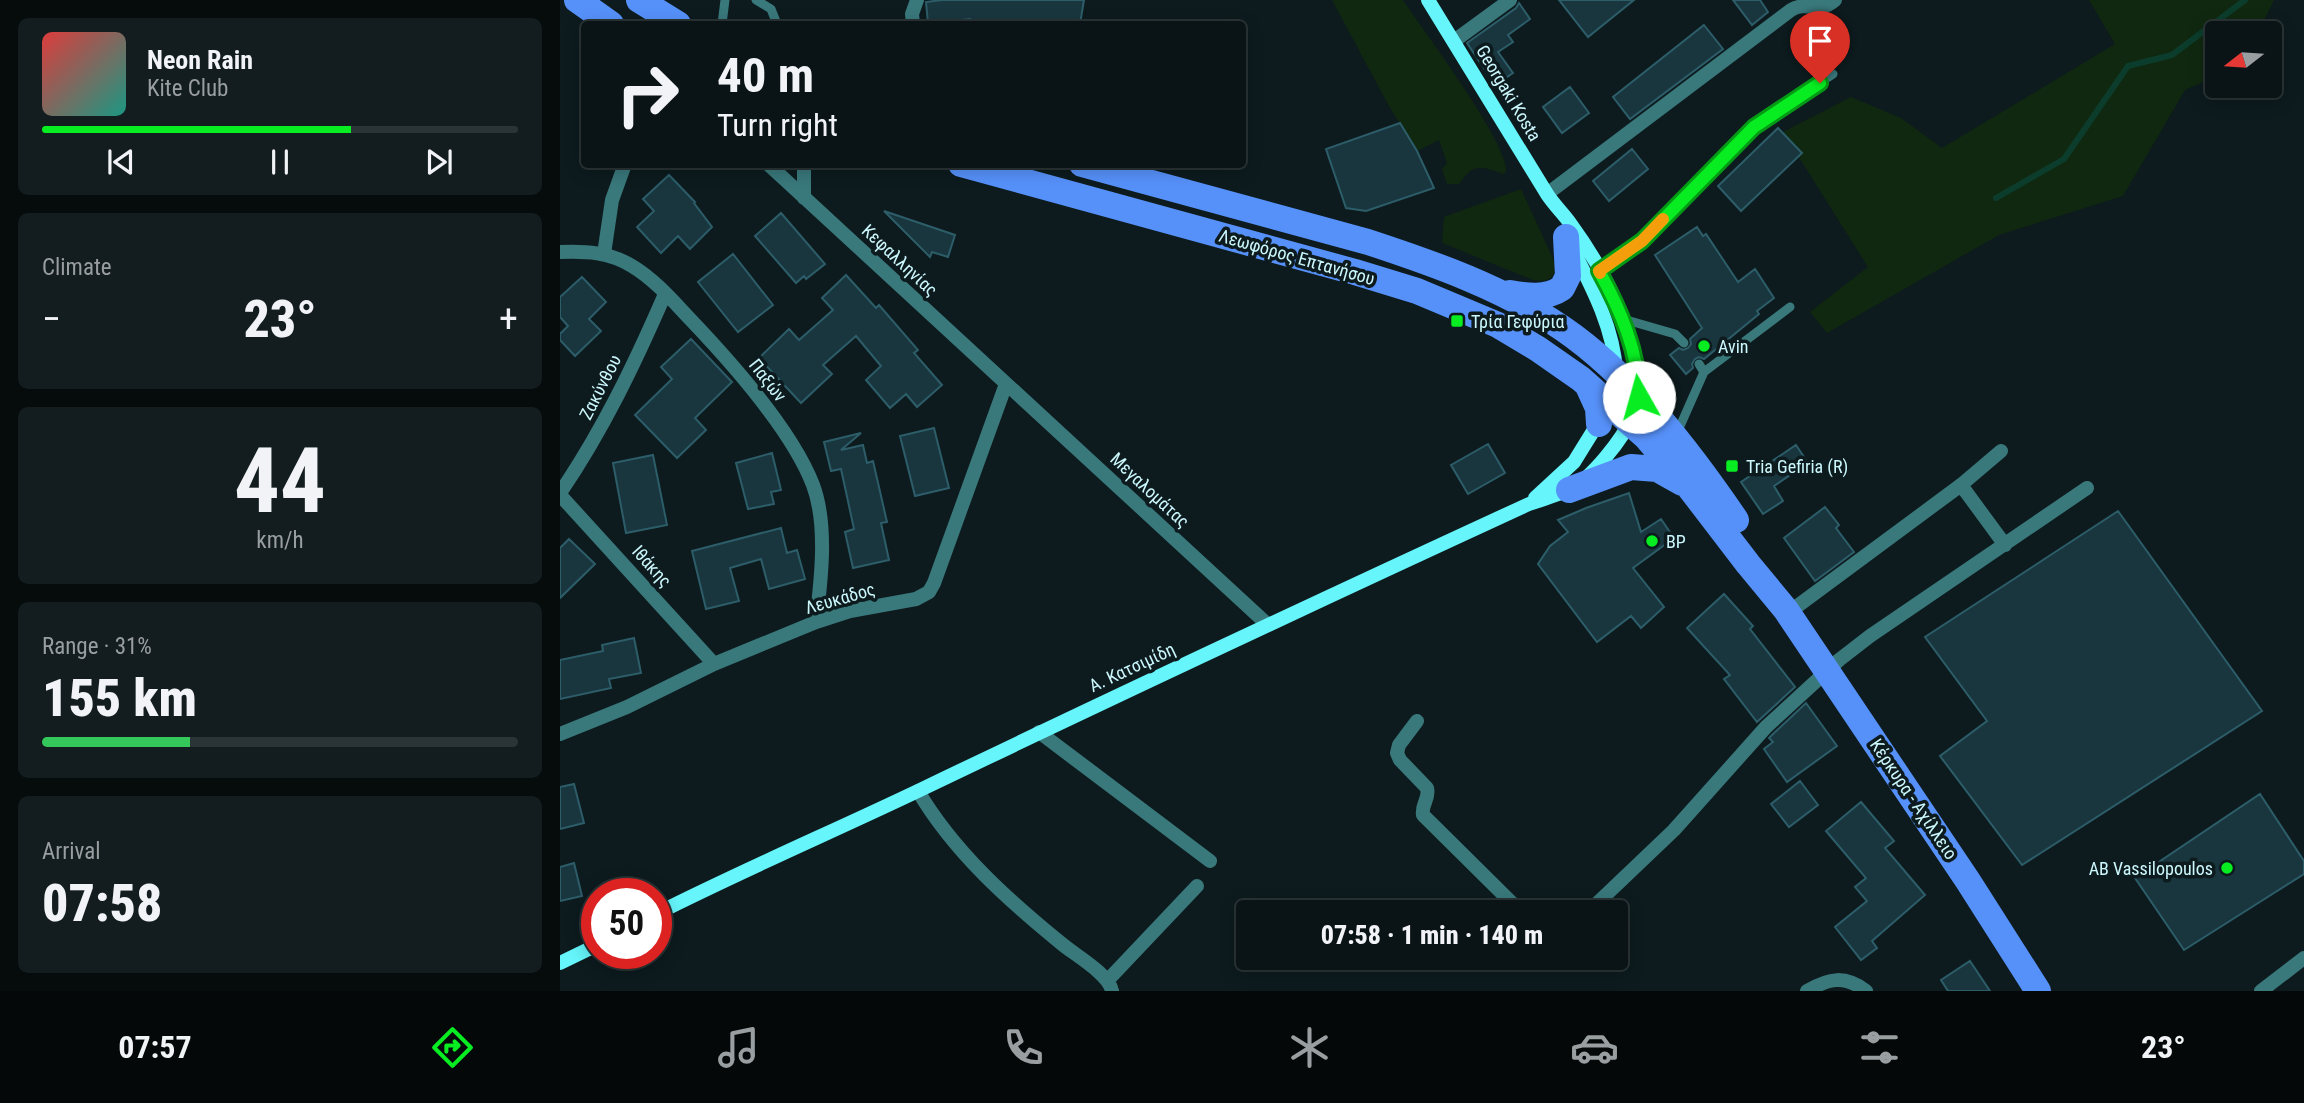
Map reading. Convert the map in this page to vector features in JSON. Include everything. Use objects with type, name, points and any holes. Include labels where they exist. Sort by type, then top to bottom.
[{"type":"main road","points":[[577,0],[607,21]]},
{"type":"main road","points":[[639,0],[673,21]]},
{"type":"main road","name":"Georgaki Kosta","points":[[1428,0],[1555,207],[1569,222],[1599,271],[1623,319],[1634,361],[1635,409]]},
{"type":"main road","name":"Λεωφόρος Επτανήσου","points":[[976,168],[1417,291],[1498,325],[1538,349],[1588,384],[1604,414]]},
{"type":"main road","name":"Λεωφόρος Επτανήσου","points":[[1097,168],[1368,242],[1452,271],[1489,287],[1563,329],[1616,375]]},
{"type":"main road","name":"Georgaki Kosta","points":[[1555,207],[1607,327],[1614,351],[1616,375]]},
{"type":"main road","points":[[1489,287],[1527,296],[1562,288],[1568,275],[1566,237]]},
{"type":"main road","points":[[1604,414],[1616,375]]},
{"type":"main road","name":"Κέρκυρα - Αχίλλειο","points":[[1616,375],[1635,409],[1689,487],[1787,611]]},
{"type":"main road","points":[[1569,490],[1589,475],[1635,409]]},
{"type":"main road","name":"Κέρκυρα - Αχίλλειο","points":[[1604,414],[1635,409],[1675,438],[1704,475],[1753,546],[1787,611],[1968,881],[2038,991]]},
{"type":"main road","name":"Α. Κατσιμίδη","points":[[672,906],[1267,624],[1529,504],[1574,462],[1604,414]]},
{"type":"main road","points":[[1529,504],[1631,467],[1664,471],[1689,487]]},
{"type":"main road","points":[[560,963],[581,952]]},
{"type":"street","points":[[913,21],[912,14],[918,0]]},
{"type":"street","points":[[1454,41],[1510,0]]},
{"type":"street","points":[[1547,194],[1791,10],[1803,5],[1813,8],[1826,7],[1835,0]]},
{"type":"street","points":[[604,254],[612,200],[624,168]]},
{"type":"street","name":"Κεφαλληνίας","points":[[772,168],[1006,384]]},
{"type":"street","points":[[804,168],[804,198]]},
{"type":"street","name":"Παξών","points":[[560,252],[604,254],[631,265],[665,294],[716,347],[767,410],[805,468],[819,507],[821,548],[816,622]]},
{"type":"street","name":"Ζακύνθου","points":[[560,494],[589,450],[615,402],[665,294]]},
{"type":"street","name":"Λευκάδος","points":[[560,734],[627,707],[714,664],[816,622],[850,611],[916,599],[929,592],[1006,384]]},
{"type":"street","name":"Μεγαλομάτας","points":[[1006,384],[1267,624]]},
{"type":"street","points":[[1787,611],[1961,485],[2001,450]]},
{"type":"street","points":[[1961,485],[2005,545]]},
{"type":"street","points":[[1601,900],[1674,831],[1766,727],[1827,671],[1870,636],[2087,488]]},
{"type":"street","name":"Ιθάκης","points":[[560,494],[714,664]]},
{"type":"street","points":[[1417,721],[1399,745],[1397,753],[1400,761],[1427,788],[1428,797],[1423,806],[1423,814],[1509,900]]},
{"type":"street","points":[[1039,732],[1210,861]]},
{"type":"street","points":[[918,791],[934,818],[975,866],[1110,986],[1197,886]]},
{"type":"street","points":[[2261,991],[2304,958]]},
{"type":"street","points":[[1807,991],[1831,979],[1853,982],[1866,991]]},
{"type":"lane","points":[[722,21],[725,0]]},
{"type":"lane","points":[[756,0],[771,9],[776,21]]},
{"type":"lane","points":[[1599,271],[1642,241],[1754,127],[1833,75]]},
{"type":"lane","points":[[1675,438],[1702,368],[1790,307]]},
{"type":"lane","points":[[1623,319],[1675,334],[1684,343]]},
{"type":"green space","points":[[1332,0],[1403,0],[1480,113],[1504,158],[1506,172],[1503,174],[1480,168],[1468,172],[1459,184],[1447,184],[1442,169],[1447,163],[1439,140],[1417,151],[1390,108]]},
{"type":"green space","points":[[2089,0],[2274,0],[2264,21],[2205,21],[2205,81],[2185,90],[2123,196],[1999,235],[1827,333],[1810,312],[1868,267],[1783,132],[1851,97],[1901,118],[1942,148],[2115,44]]},
{"type":"green space","points":[[1521,189],[1555,263],[1550,278],[1533,280],[1442,243],[1444,217]]},
{"type":"building","points":[[1084,0],[1080,21],[928,21],[926,2]]},
{"type":"building","points":[[1559,0],[1634,0],[1588,37]]},
{"type":"building","points":[[1733,0],[1760,0],[1768,12],[1752,25]]},
{"type":"building","points":[[1519,3],[1530,19],[1508,35],[1513,42],[1498,52],[1513,73],[1495,85],[1467,43],[1516,8]]},
{"type":"building","points":[[1704,25],[1723,49],[1630,119],[1613,97]]},
{"type":"building","points":[[1570,87],[1589,113],[1562,133],[1543,107]]},
{"type":"building","points":[[1400,123],[1434,188],[1366,211],[1346,208],[1326,149]]},
{"type":"building","points":[[1778,128],[1802,153],[1741,211],[1718,186]]},
{"type":"building","points":[[1632,149],[1648,169],[1609,201],[1593,181]]},
{"type":"building","points":[[669,175],[695,202],[712,227],[690,249],[678,236],[661,253],[637,227],[654,211],[643,199]]},
{"type":"building","points":[[884,211],[955,235],[948,257],[932,252],[930,257]]},
{"type":"building","points":[[781,213],[825,264],[806,279],[804,276],[796,283],[755,236]]},
{"type":"building","points":[[1697,227],[1703,236],[1706,234],[1738,282],[1755,269],[1774,298],[1757,311],[1759,314],[1704,359],[1695,359],[1693,368],[1686,374],[1670,355],[1679,348],[1688,348],[1690,339],[1702,328],[1655,255]]},
{"type":"building","points":[[733,254],[773,305],[738,332],[698,282]]},
{"type":"building","points":[[846,275],[876,308],[879,305],[918,350],[914,353],[942,385],[917,407],[906,394],[890,408],[866,380],[881,366],[856,336],[823,365],[832,374],[801,403],[759,358],[789,329],[799,340],[833,310],[822,298]]},
{"type":"building","points":[[582,277],[606,302],[589,319],[601,331],[575,356],[560,340],[560,334],[568,326],[560,317],[560,297]]},
{"type":"building","points":[[691,339],[732,382],[695,418],[706,430],[677,458],[635,415],[672,379],[661,367]]},
{"type":"building","points":[[934,428],[949,488],[915,496],[900,436]]},
{"type":"building","points":[[861,433],[841,450],[863,445],[867,463],[873,461],[887,522],[881,523],[889,560],[853,568],[845,532],[854,529],[841,469],[831,471],[824,442]]},
{"type":"building","points":[[1488,444],[1505,473],[1468,494],[1451,465]]},
{"type":"building","points":[[1796,445],[1808,463],[1774,486],[1783,501],[1763,514],[1741,482]]},
{"type":"building","points":[[772,453],[781,490],[771,492],[774,504],[748,509],[736,463]]},
{"type":"building","points":[[653,455],[667,525],[626,533],[613,463]]},
{"type":"building","points":[[1629,493],[1641,532],[1661,519],[1674,538],[1633,568],[1664,607],[1641,628],[1631,616],[1597,642],[1538,564],[1550,546],[1568,532],[1558,520]]},
{"type":"building","points":[[1825,507],[1839,525],[1836,528],[1854,552],[1815,581],[1784,538]]},
{"type":"building","points":[[2118,511],[2262,711],[2022,865],[1940,756],[1987,721],[1925,637]]},
{"type":"building","points":[[781,528],[787,553],[797,550],[805,579],[769,589],[761,559],[730,568],[739,601],[706,609],[692,551]]},
{"type":"building","points":[[569,539],[595,564],[560,598],[560,548]]},
{"type":"building","points":[[1724,594],[1753,626],[1750,629],[1795,687],[1757,722],[1724,679],[1730,675],[1687,628]]},
{"type":"building","points":[[634,638],[641,673],[609,679],[611,688],[560,699],[560,660],[603,651],[602,645]]},
{"type":"building","points":[[1806,703],[1837,746],[1787,782],[1764,749],[1773,742],[1769,738]]},
{"type":"building","points":[[1800,781],[1818,805],[1789,827],[1771,804]]},
{"type":"building","points":[[574,784],[584,823],[560,829],[560,787]]},
{"type":"building","name":"AB Vassilopoulos","points":[[2260,794],[2304,861],[2304,874],[2184,950],[2135,878]]},
{"type":"building","points":[[1861,802],[1894,841],[1885,848],[1925,895],[1872,941],[1877,948],[1861,960],[1835,927],[1867,901],[1855,887],[1866,878],[1826,831]]},
{"type":"building","points":[[574,863],[581,896],[560,901],[560,867]]},
{"type":"building","points":[[1970,961],[1990,991],[1948,991],[1941,980]]},
{"type":"waterway","points":[[1996,198],[2064,159],[2128,66],[2172,55],[2245,0]]},
{"type":"slow traffic","points":[[1600,273],[1599,271],[1642,241],[1663,219]]},
{"type":"place","name":"Τρία Γεφύρια","points":[[1457,321]]},
{"type":"place","name":"Avin","points":[[1704,346]]},
{"type":"place","name":"Tria Gefiria (R)","points":[[1732,466]]},
{"type":"place","name":"BP","points":[[1652,541]]},
{"type":"place","name":"AB Vassilopoulos","points":[[2227,868]]},
{"type":"route","points":[[1639,397],[1639,381],[1623,319],[1599,271],[1642,241],[1754,127],[1820,83]]}]
